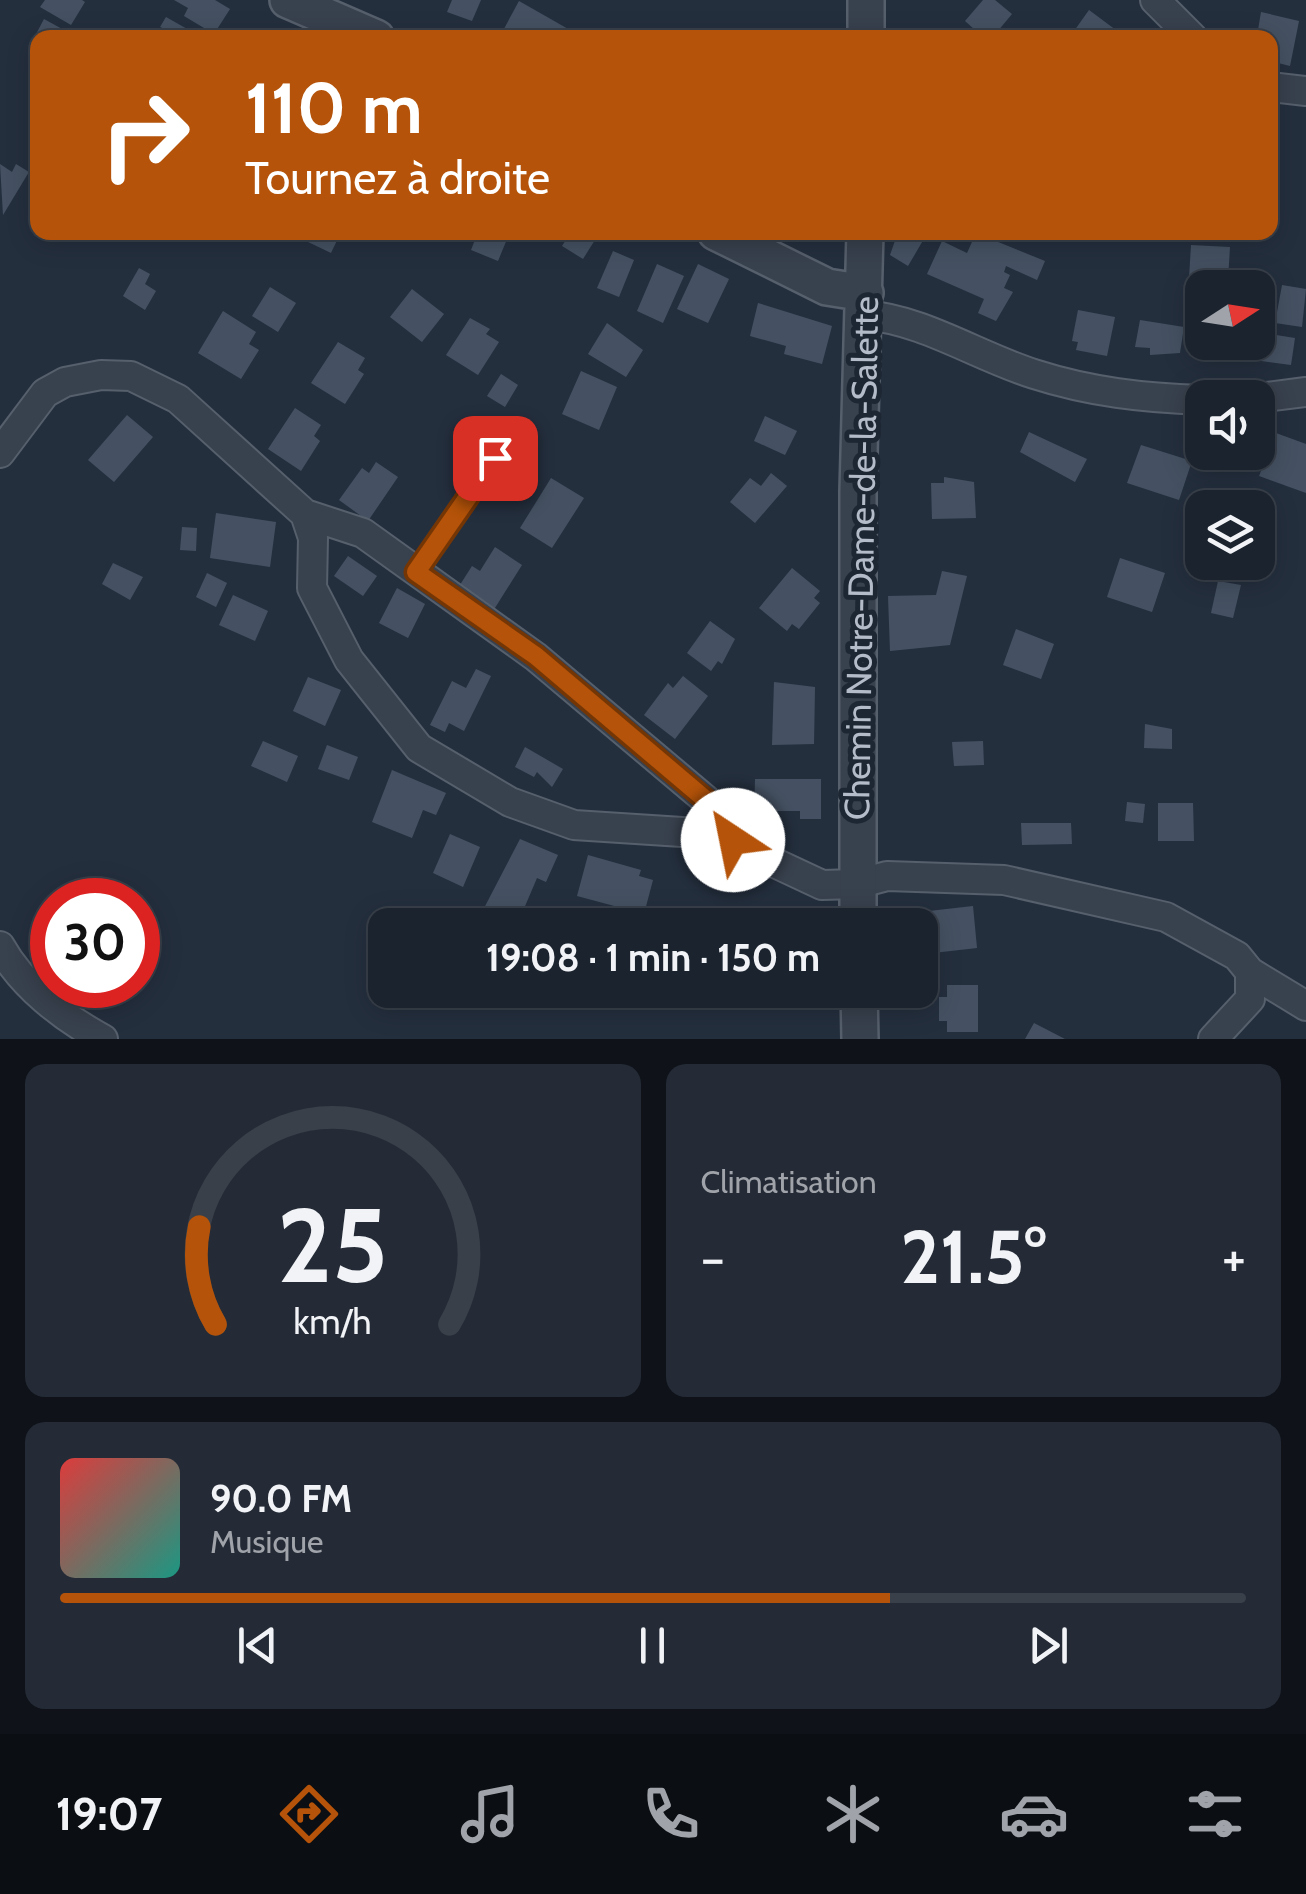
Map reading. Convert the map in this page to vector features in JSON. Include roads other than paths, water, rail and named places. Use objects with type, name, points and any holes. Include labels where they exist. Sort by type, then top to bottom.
[{"type":"street","points":[[288,0],[357,30]]},
{"type":"street","points":[[866,0],[866,30]]},
{"type":"street","points":[[1155,0],[1185,30]]},
{"type":"street","points":[[1278,88],[1306,91]]},
{"type":"street","points":[[732,240],[827,288],[1032,374],[1105,392],[1185,399]]},
{"type":"street","name":"Chemin Notre-Dame-de-la-Salette","points":[[858,908],[858,491],[865,240]]},
{"type":"street","points":[[0,454],[46,393],[86,377],[131,376],[178,399],[305,514],[363,533],[536,656],[719,811],[732,826],[733,840]]},
{"type":"street","points":[[1275,396],[1306,392]]},
{"type":"street","points":[[305,514],[314,538],[312,588],[349,660],[419,748],[510,802],[574,825],[713,834],[733,840],[822,885],[857,884],[887,876],[1004,880],[1166,917],[1237,956],[1250,972],[1306,1006]]},
{"type":"street","points":[[0,946],[12,968],[74,1024],[103,1039]]},
{"type":"street","points":[[1212,1039],[1250,999],[1250,972]]},
{"type":"street","points":[[859,1008],[860,1039]]},
{"type":"lane","points":[[416,572],[495,458]]}]
